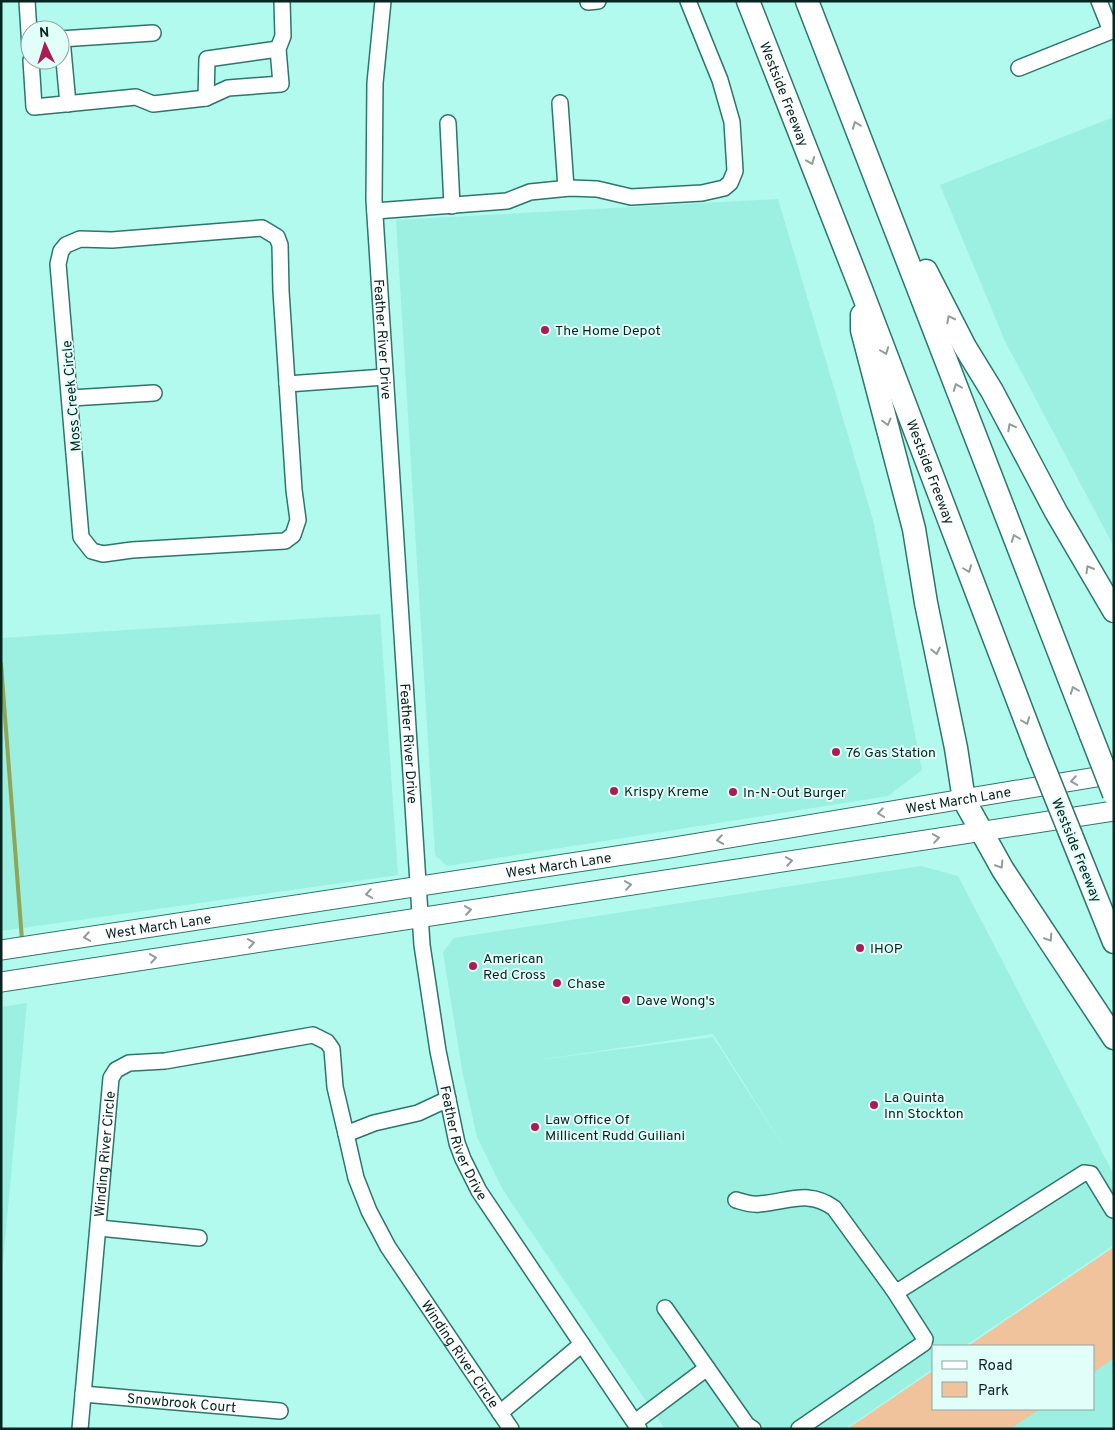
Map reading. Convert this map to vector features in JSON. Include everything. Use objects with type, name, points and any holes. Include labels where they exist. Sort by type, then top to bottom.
[{"type":"highway","name":"Westside Freeway","points":[[748,1],[862,290],[1038,753],[1114,942]]},
{"type":"highway","points":[[807,1],[1114,794]]},
{"type":"highway","points":[[880,187],[964,347],[992,391],[1056,512],[1114,611]]},
{"type":"highway","points":[[862,290],[862,330],[914,529],[926,603],[956,748],[964,800],[980,831],[1114,1038]]},
{"type":"main road","name":"West March Lane","points":[[1,950],[417,887],[964,800],[1114,774]]},
{"type":"main road","points":[[1,982],[420,916],[1114,811]]},
{"type":"street","points":[[26,1],[28,20]]},
{"type":"street","points":[[32,70],[34,106],[136,97],[153,104],[206,98],[228,88],[281,84],[278,50],[283,36],[282,1]]},
{"type":"street","name":"Feather River Drive","points":[[383,1],[375,82],[373,150],[375,210],[417,887],[422,945],[448,1099],[457,1143],[479,1191],[637,1425]]},
{"type":"street","points":[[588,2],[598,1]]},
{"type":"street","points":[[375,210],[507,201],[530,192],[566,188],[597,189],[632,197],[702,193],[724,188],[730,183],[735,171],[732,122],[720,80],[688,1]]},
{"type":"street","points":[[1019,68],[1112,31],[1099,1]]},
{"type":"street","points":[[70,38],[153,33]]},
{"type":"street","points":[[206,98],[207,60],[278,50]]},
{"type":"street","points":[[64,70],[68,104]]},
{"type":"street","points":[[560,103],[566,188]]},
{"type":"street","points":[[448,123],[452,206]]},
{"type":"street","name":"Moss Creek Circle","points":[[262,228],[269,230],[276,237],[280,245],[287,384],[294,490],[298,520],[293,535],[278,542],[236,542],[103,554],[92,551],[81,537],[58,259],[66,245],[80,239],[112,240],[262,228]]},
{"type":"street","points":[[287,384],[385,378]]},
{"type":"street","points":[[71,398],[154,393]]},
{"type":"street","name":"Winding River Circle","points":[[80,1429],[110,1112],[110,1084],[116,1070],[122,1066],[313,1035],[327,1042],[332,1049],[336,1087],[356,1178],[369,1211],[388,1248],[511,1429]]},
{"type":"street","points":[[346,1134],[374,1123],[418,1113],[448,1099]]},
{"type":"street","points":[[893,1289],[900,1290],[1084,1174],[1091,1174],[1113,1210]]},
{"type":"street","points":[[736,1200],[757,1204],[806,1197],[822,1199],[834,1208],[893,1289],[925,1339],[924,1344],[800,1429]]},
{"type":"street","points":[[99,1228],[199,1238]]},
{"type":"street","points":[[665,1308],[747,1425],[753,1429]]},
{"type":"street","name":"Winding River Circle","points":[[500,1412],[582,1344]]},
{"type":"street","points":[[637,1425],[707,1368]]},
{"type":"street","name":"Snowbrook Court","points":[[83,1394],[280,1411]]},
{"type":"shaded area","points":[[1114,117],[1114,547],[1005,341],[940,185]]},
{"type":"shaded area","points":[[778,199],[873,520],[922,770],[888,796],[447,866],[435,855],[396,220]]},
{"type":"shaded area","points":[[380,614],[398,875],[1,931],[1,638]]},
{"type":"shaded area","points":[[921,866],[958,876],[1114,1175],[1114,1245],[966,1345],[932,1345],[932,1369],[845,1429],[665,1429],[503,1190],[477,1137],[462,1070],[443,952],[454,938]],"holes":[[[713,1034],[792,1160],[713,1037],[531,1061]]]},
{"type":"shaded area","points":[[27,1003],[1,1283],[1,1007]]},
{"type":"shaded area","points":[[1114,1354],[1114,1429],[1005,1429],[1033,1410],[1095,1410],[1095,1367]]},
{"type":"green space","points":[[1114,1247],[1114,1358],[1095,1371],[1095,1345],[969,1345]]},
{"type":"green space","points":[[932,1371],[932,1410],[1038,1410],[1010,1429],[847,1429]]},
{"type":"waterway","points":[[1,664],[22,940]]},
{"type":"place","name":"The Home Depot","points":[[545,330]]},
{"type":"place","name":"76 Gas Station","points":[[836,752]]},
{"type":"place","name":"Krispy Kreme","points":[[614,791]]},
{"type":"place","name":"In-N-Out Burger","points":[[733,792]]},
{"type":"place","name":"IHOP","points":[[860,948]]},
{"type":"place","name":"American Red Cross","points":[[473,966]]},
{"type":"place","name":"Chase","points":[[557,983]]},
{"type":"place","name":"Dave Wong's","points":[[626,1000]]},
{"type":"place","name":"La Quinta Inn Stockton","points":[[874,1105]]},
{"type":"place","name":"Law Office Of Millicent Rudd Guiliani","points":[[535,1127]]}]
